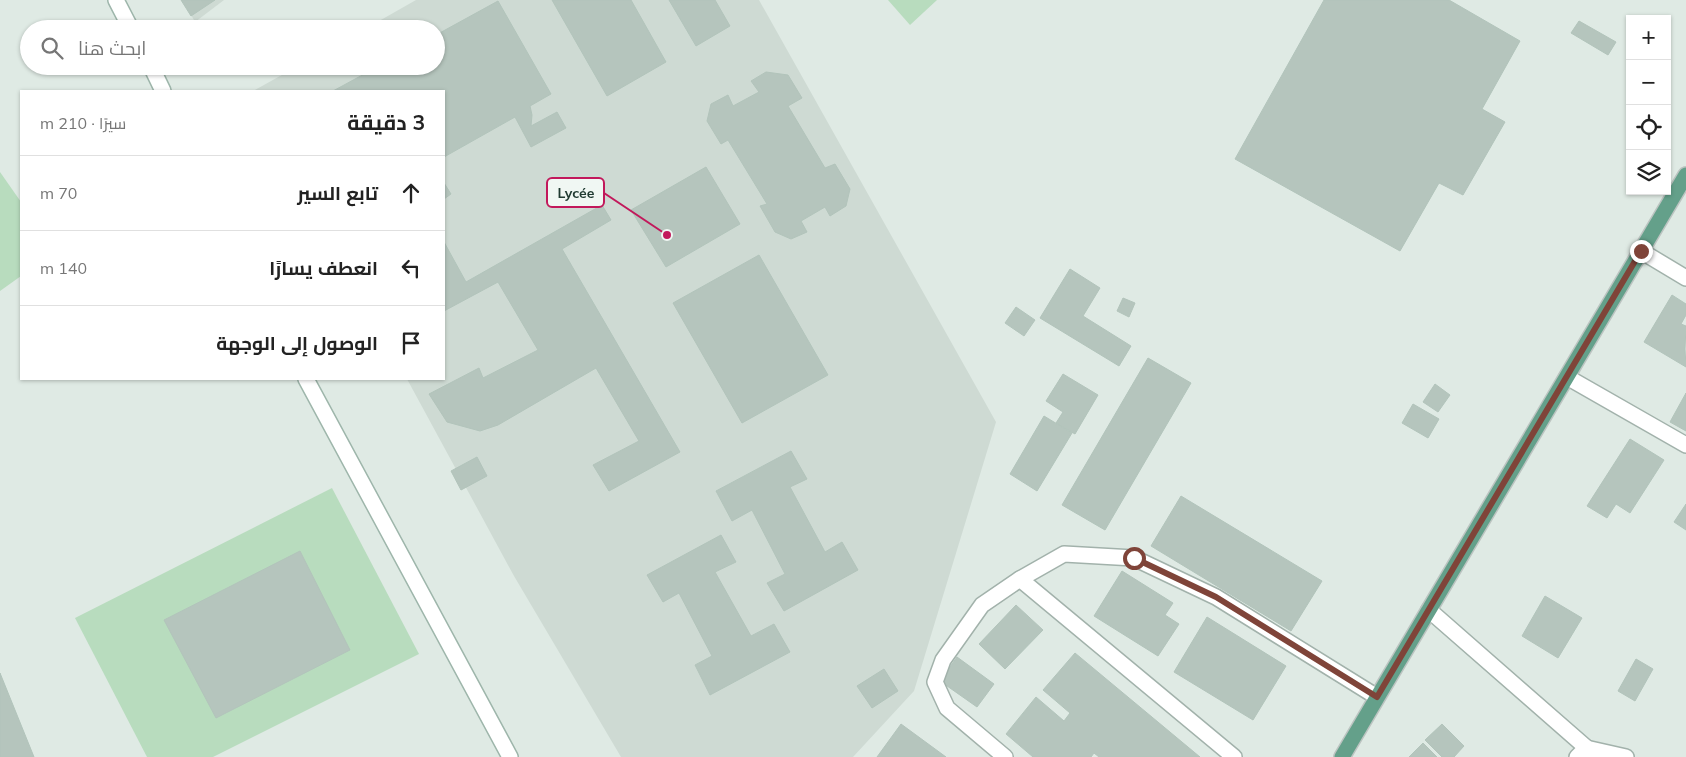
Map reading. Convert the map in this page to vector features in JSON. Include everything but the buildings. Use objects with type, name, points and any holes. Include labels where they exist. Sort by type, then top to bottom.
[{"type":"main road","points":[[116,0],[126,20]]},
{"type":"main road","points":[[155,75],[162,90]]},
{"type":"main road","points":[[1342,757],[1686,175]]},
{"type":"main road","points":[[1641,251],[1686,278]]},
{"type":"main road","points":[[1567,377],[1686,445]]},
{"type":"main road","points":[[307,380],[510,757]]},
{"type":"main road","points":[[1005,757],[947,708],[935,682],[943,660],[982,605],[1020,578],[1064,554],[1134,558],[1216,597],[1377,697]]},
{"type":"main road","points":[[1020,578],[1234,757]]},
{"type":"main road","points":[[1429,610],[1587,754],[1626,757]]},
{"type":"shaded area","points":[[183,0],[224,0],[198,20],[194,20]]},
{"type":"shaded area","points":[[416,0],[759,0],[996,422],[914,691],[853,757],[621,757],[514,576],[408,380],[445,380],[445,90],[255,90],[282,75],[445,75],[445,20],[381,20]]},
{"type":"green space","points":[[888,0],[937,0],[910,25]]},
{"type":"green space","points":[[0,172],[20,201],[20,277],[0,291]]},
{"type":"green space","points":[[332,488],[419,654],[213,757],[147,757],[75,618]]},
{"type":"place","name":"Lycée","points":[[667,235]]},
{"type":"route","points":[[1134,558],[1216,597],[1377,697],[1641,251]]}]
